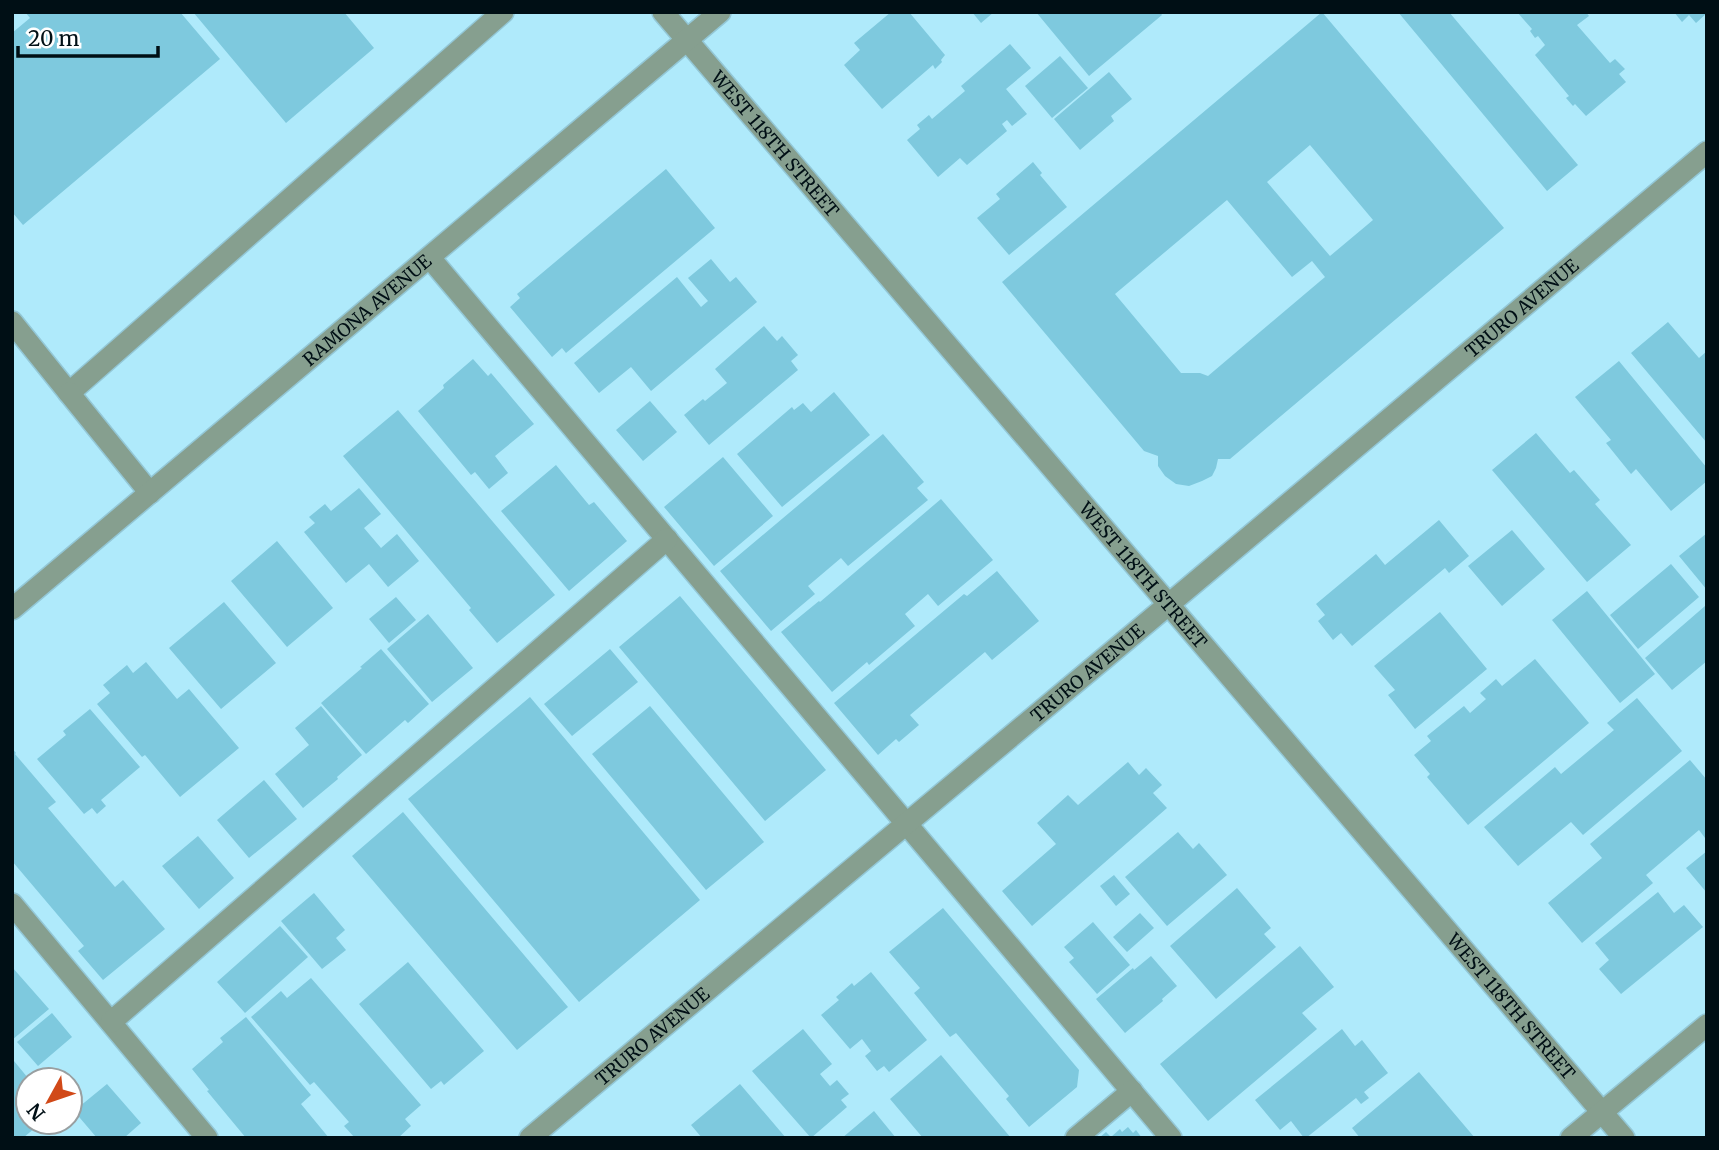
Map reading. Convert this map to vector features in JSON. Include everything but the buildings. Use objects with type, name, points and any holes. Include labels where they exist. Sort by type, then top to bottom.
[{"type":"street","points":[[69,393],[503,12]]},
{"type":"street","name":"WEST 118TH STREET","points":[[663,12],[1624,1138]]},
{"type":"street","name":"RAMONA AVENUE","points":[[12,610],[720,12]]},
{"type":"street","name":"TRURO AVENUE","points":[[530,1138],[1707,152]]},
{"type":"street","points":[[430,258],[1171,1138]]},
{"type":"street","points":[[12,322],[150,493]]},
{"type":"street","points":[[111,1022],[667,539]]},
{"type":"street","points":[[12,904],[207,1138]]},
{"type":"street","points":[[1571,1138],[1707,1025]]},
{"type":"street","points":[[1076,1138],[1132,1091]]}]
